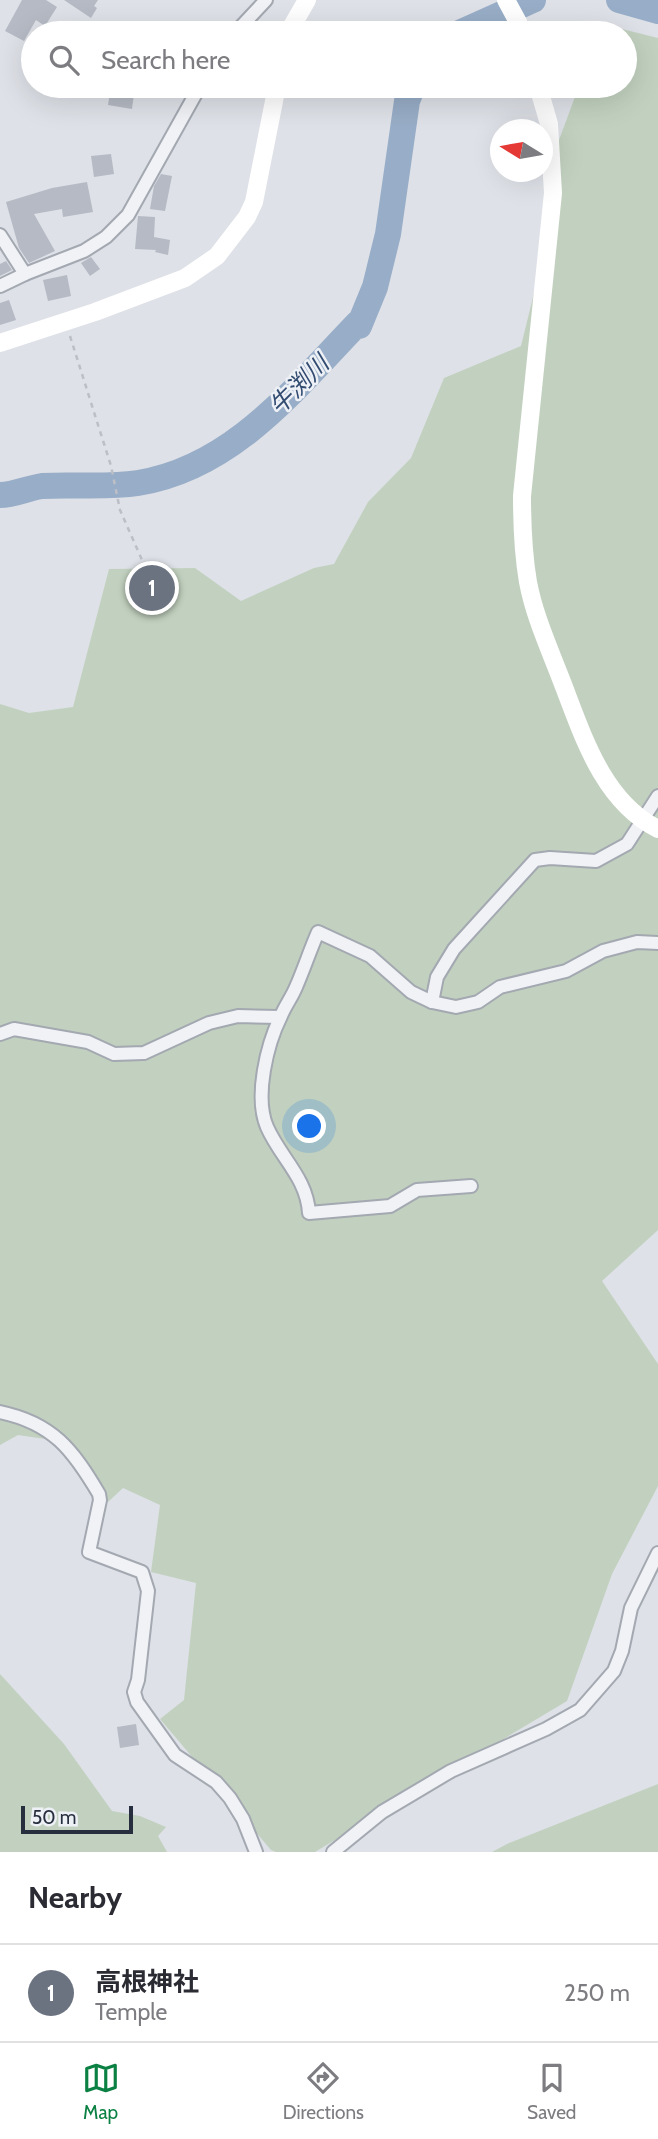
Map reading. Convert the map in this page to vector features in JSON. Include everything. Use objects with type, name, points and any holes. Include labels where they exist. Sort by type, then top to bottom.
[{"type":"street","points":[[247,21],[267,0]]},
{"type":"street","points":[[295,21],[307,0]]},
{"type":"street","points":[[506,0],[517,21]]},
{"type":"street","points":[[0,286],[84,251],[106,237],[128,215],[193,98]]},
{"type":"street","points":[[0,343],[27,336],[185,278],[217,256],[247,217],[254,202],[275,98]]},
{"type":"street","points":[[541,98],[549,124],[553,193],[524,455],[523,541],[528,582],[534,611],[590,754],[612,789],[650,825]]},
{"type":"street","points":[[0,235],[25,274]]},
{"type":"street","points":[[432,1002],[437,976],[454,949],[535,860],[550,858],[596,861],[627,844],[650,825],[658,796]]},
{"type":"street","points":[[471,1186],[417,1190],[390,1206],[309,1213],[308,1197],[267,1127],[262,1110],[262,1084],[270,1044],[318,932],[370,956],[411,992],[432,1002],[456,1007],[478,1002],[500,987],[566,971],[603,951],[638,942],[658,943]]},
{"type":"street","points":[[0,1034],[14,1029],[88,1042],[114,1054],[144,1053],[208,1023],[238,1016],[280,1017]]},
{"type":"street","points":[[0,1412],[23,1417],[43,1426],[78,1457],[99,1494],[98,1514],[89,1552],[142,1572],[148,1591],[138,1680],[134,1692],[137,1702],[175,1755],[216,1783],[230,1797],[243,1819],[256,1852]]},
{"type":"street","points":[[333,1852],[382,1811],[451,1771],[546,1729],[580,1710],[614,1671],[622,1651],[631,1608],[658,1553]]},
{"type":"path","points":[[65,321],[111,466],[120,510],[146,569]]},
{"type":"green space","points":[[637,33],[658,38],[658,1230],[602,1281],[658,1364],[658,1486],[612,1574],[567,1701],[315,1852],[276,1852],[271,1850],[160,1719],[184,1700],[196,1583],[151,1572],[160,1505],[123,1488],[108,1502],[103,1491],[59,1441],[18,1435],[0,1445],[0,704],[29,713],[73,707],[109,569],[195,568],[241,601],[314,568],[334,564],[368,502],[411,458],[444,378],[521,346],[553,216],[553,156],[575,98],[637,98]]},
{"type":"green space","points":[[0,1674],[64,1744],[112,1811],[140,1816],[166,1827],[158,1836],[167,1852],[0,1852]]},
{"type":"green space","points":[[658,1784],[658,1852],[492,1852],[507,1844]]},
{"type":"building","points":[[22,0],[46,0],[57,7],[48,21],[21,21],[21,39],[5,31]]},
{"type":"building","points":[[64,0],[98,0],[91,18]]},
{"type":"building","points":[[109,98],[133,98],[132,109],[108,105]]},
{"type":"building","points":[[111,154],[114,174],[94,177],[91,156]]},
{"type":"building","points":[[161,174],[172,176],[165,211],[150,209],[154,186]]},
{"type":"building","points":[[87,182],[93,212],[63,217],[62,209],[34,214],[55,251],[29,263],[19,248],[6,202],[52,188]]},
{"type":"building","points":[[138,216],[155,217],[154,237],[170,240],[168,255],[155,252],[156,250],[135,249]]},
{"type":"building","points":[[91,257],[100,269],[90,276],[81,263]]},
{"type":"building","points":[[6,261],[12,270],[0,276],[0,264]]},
{"type":"building","points":[[67,275],[71,296],[48,301],[43,280]]},
{"type":"building","points":[[9,300],[16,320],[0,325],[0,303]]},
{"type":"building","points":[[136,1724],[139,1745],[120,1748],[117,1727]]},
{"type":"waterway","name":"牛渕川","points":[[486,21],[533,0]]},
{"type":"waterway","name":"牛渕川","points":[[619,0],[658,11]]},
{"type":"waterway","name":"牛渕川","points":[[0,495],[42,486],[138,483],[172,474],[204,461],[233,443],[286,398],[358,323],[359,326],[375,287],[388,234],[408,98]]},
{"type":"place","name":"高根神社","points":[[152,588]]}]
